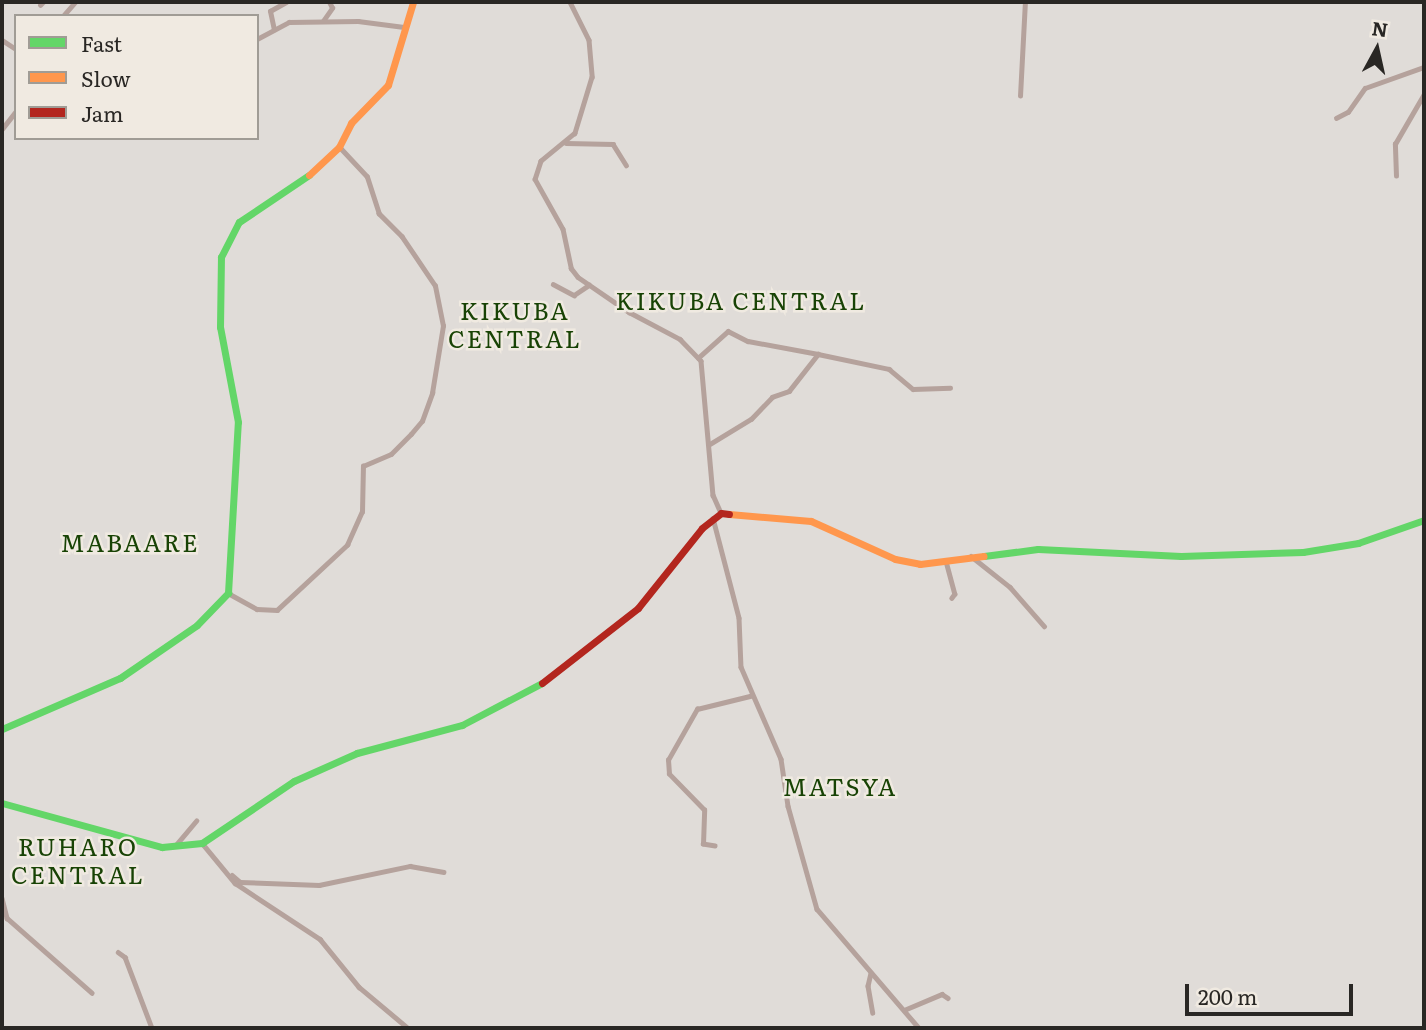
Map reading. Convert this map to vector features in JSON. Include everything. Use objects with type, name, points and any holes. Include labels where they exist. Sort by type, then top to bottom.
[{"type":"street","points":[[274,30],[270,11],[286,2]]},
{"type":"street","points":[[323,21],[332,8],[329,2]]},
{"type":"street","points":[[2,729],[120,678],[197,625],[228,593],[238,413],[220,327],[221,257],[239,222],[314,172],[339,147],[351,123],[388,85],[413,2]]},
{"type":"street","points":[[570,2],[589,40],[592,67],[577,127],[565,143],[541,161],[536,179],[562,229],[570,268],[589,285],[680,339],[703,368],[713,495],[721,513]]},
{"type":"street","points":[[1020,96],[1025,2]]},
{"type":"street","points":[[259,38],[289,22],[323,21],[404,27]]},
{"type":"street","points":[[1336,118],[1348,112],[1365,88],[1424,67]]},
{"type":"street","points":[[1396,176],[1395,144],[1424,94]]},
{"type":"street","points":[[2,129],[14,114]]},
{"type":"street","points":[[565,143],[613,144],[626,165]]},
{"type":"street","points":[[228,593],[257,609],[277,610],[347,545],[362,512],[363,466],[391,454],[411,434],[422,421],[432,393],[443,326],[435,286],[402,237],[379,214],[367,177],[339,147]]},
{"type":"street","points":[[553,284],[574,295],[589,285]]},
{"type":"street","points":[[698,359],[707,345],[728,331],[748,341],[889,369],[913,389],[950,388]]},
{"type":"street","points":[[710,444],[751,419],[772,397],[789,391],[818,354]]},
{"type":"street","points":[[2,803],[172,849],[202,843],[294,781],[357,752],[462,724],[549,678],[638,608],[713,517],[721,513],[811,521],[895,559],[919,564],[971,555],[1038,549],[1181,556],[1303,552],[1357,543],[1424,520]]},
{"type":"street","points":[[713,517],[736,606],[741,667],[750,696],[781,759],[794,832],[817,909],[919,1028]]},
{"type":"street","points":[[971,555],[1010,587],[1044,626]]},
{"type":"street","points":[[946,561],[955,594],[952,598]]},
{"type":"street","points":[[715,846],[703,844],[704,810],[669,774],[668,760],[697,709],[750,696]]},
{"type":"street","points":[[172,849],[196,821]]},
{"type":"street","points":[[202,843],[235,883],[320,939],[359,987],[408,1028]]},
{"type":"street","points":[[224,868],[240,882],[284,885],[340,883],[410,866],[443,872]]},
{"type":"street","points":[[2,898],[7,918],[92,993]]},
{"type":"street","points":[[118,952],[125,957],[152,1028]]},
{"type":"street","points":[[872,972],[868,986],[873,1013]]},
{"type":"street","points":[[904,1010],[942,994],[948,998]]},
{"type":"traffic: fast","points":[[2,729],[120,678],[197,625],[228,593],[238,422],[220,327],[221,257],[239,222],[309,175]]},
{"type":"traffic: fast","points":[[984,556],[1038,549],[1181,556],[1303,552],[1358,543],[1424,520]]},
{"type":"traffic: fast","points":[[2,803],[162,847],[202,843],[294,781],[357,753],[462,725],[542,683]]},
{"type":"traffic: slow","points":[[309,175],[339,147],[351,123],[388,85],[413,2]]},
{"type":"traffic: slow","points":[[729,514],[811,521],[895,559],[920,564],[984,556]]},
{"type":"traffic: jam","points":[[542,683],[638,608],[702,528],[721,513],[729,514]]},
{"type":"district","name":"KIKUBA CENTRAL","points":[[741,300]]},
{"type":"district","name":"KIKUBA CENTRAL","points":[[515,324]]},
{"type":"district","name":"MABAARE","points":[[130,542]]},
{"type":"district","name":"MATSYA","points":[[840,786]]},
{"type":"district","name":"RUHARO CENTRAL","points":[[78,860]]}]
